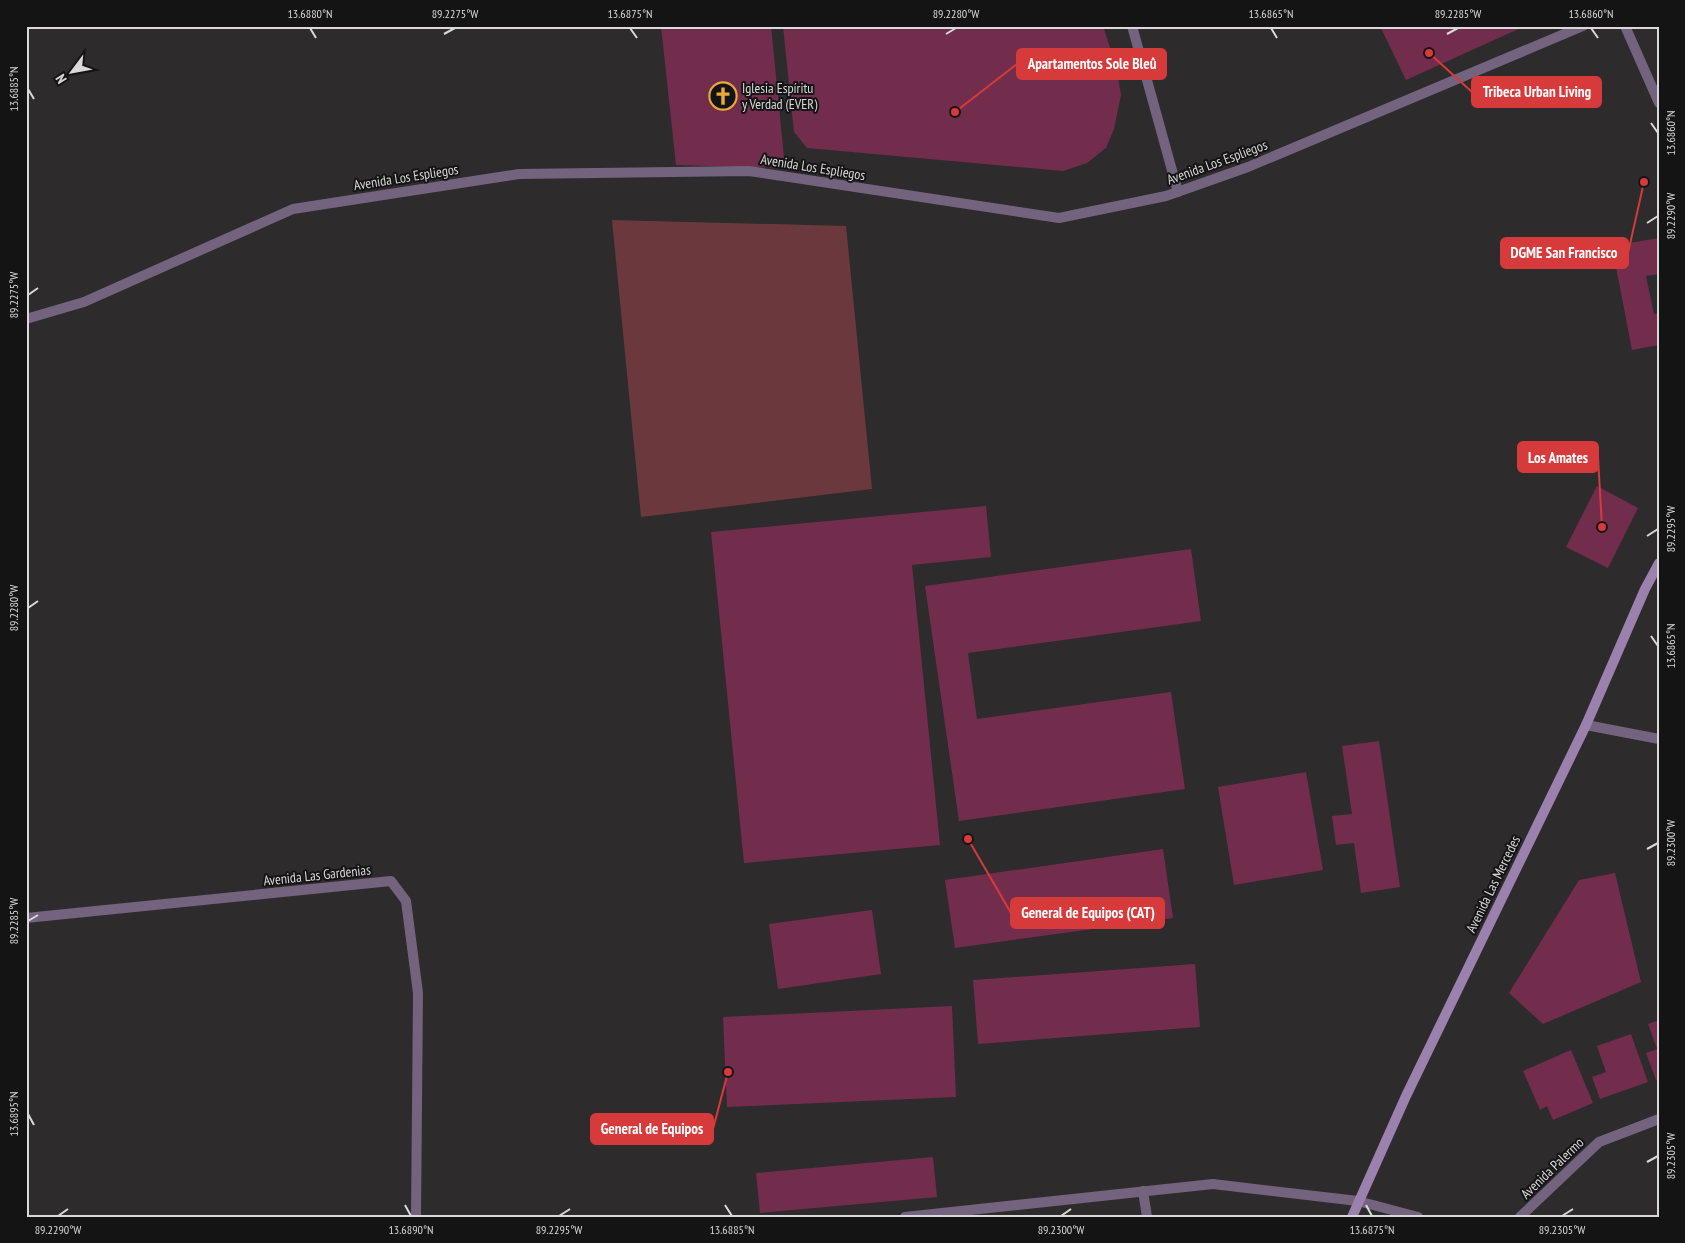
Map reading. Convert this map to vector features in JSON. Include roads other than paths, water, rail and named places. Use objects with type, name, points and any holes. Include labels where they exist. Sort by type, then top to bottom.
[{"type":"street","points":[[1132,26],[1178,192]]},
{"type":"street","name":"Avenida Los Espliegos","points":[[26,319],[84,302],[293,209],[519,174],[749,171],[1059,218],[1166,196],[1248,167],[1584,26]]},
{"type":"street","points":[[1625,26],[1659,103]]},
{"type":"street","name":"Avenida Las Mercedes","points":[[1352,1217],[1406,1096],[1586,725],[1645,589],[1659,563]]},
{"type":"street","points":[[1586,725],[1659,739]]},
{"type":"street","name":"Avenida Las Gardenias","points":[[26,918],[390,881],[406,901],[418,993],[416,1217]]},
{"type":"street","name":"Avenida Palermo","points":[[1520,1217],[1599,1142],[1659,1119]]},
{"type":"street","points":[[905,1217],[1213,1184],[1358,1201],[1418,1217]]},
{"type":"street","points":[[1143,1191],[1147,1217]]},
{"type":"place","name":"Tribeca Urban Living","points":[[1429,53]]},
{"type":"place","name":"Iglesia Espíritu y Verdad (EVER)","points":[[723,96]]},
{"type":"place","name":"Apartamentos Sole Bleû","points":[[955,112]]},
{"type":"place","name":"DGME San Francisco","points":[[1644,182]]},
{"type":"place","name":"Los Amates","points":[[1602,527]]},
{"type":"place","name":"General de Equipos (CAT)","points":[[968,839]]},
{"type":"place","name":"General de Equipos","points":[[728,1072]]}]
